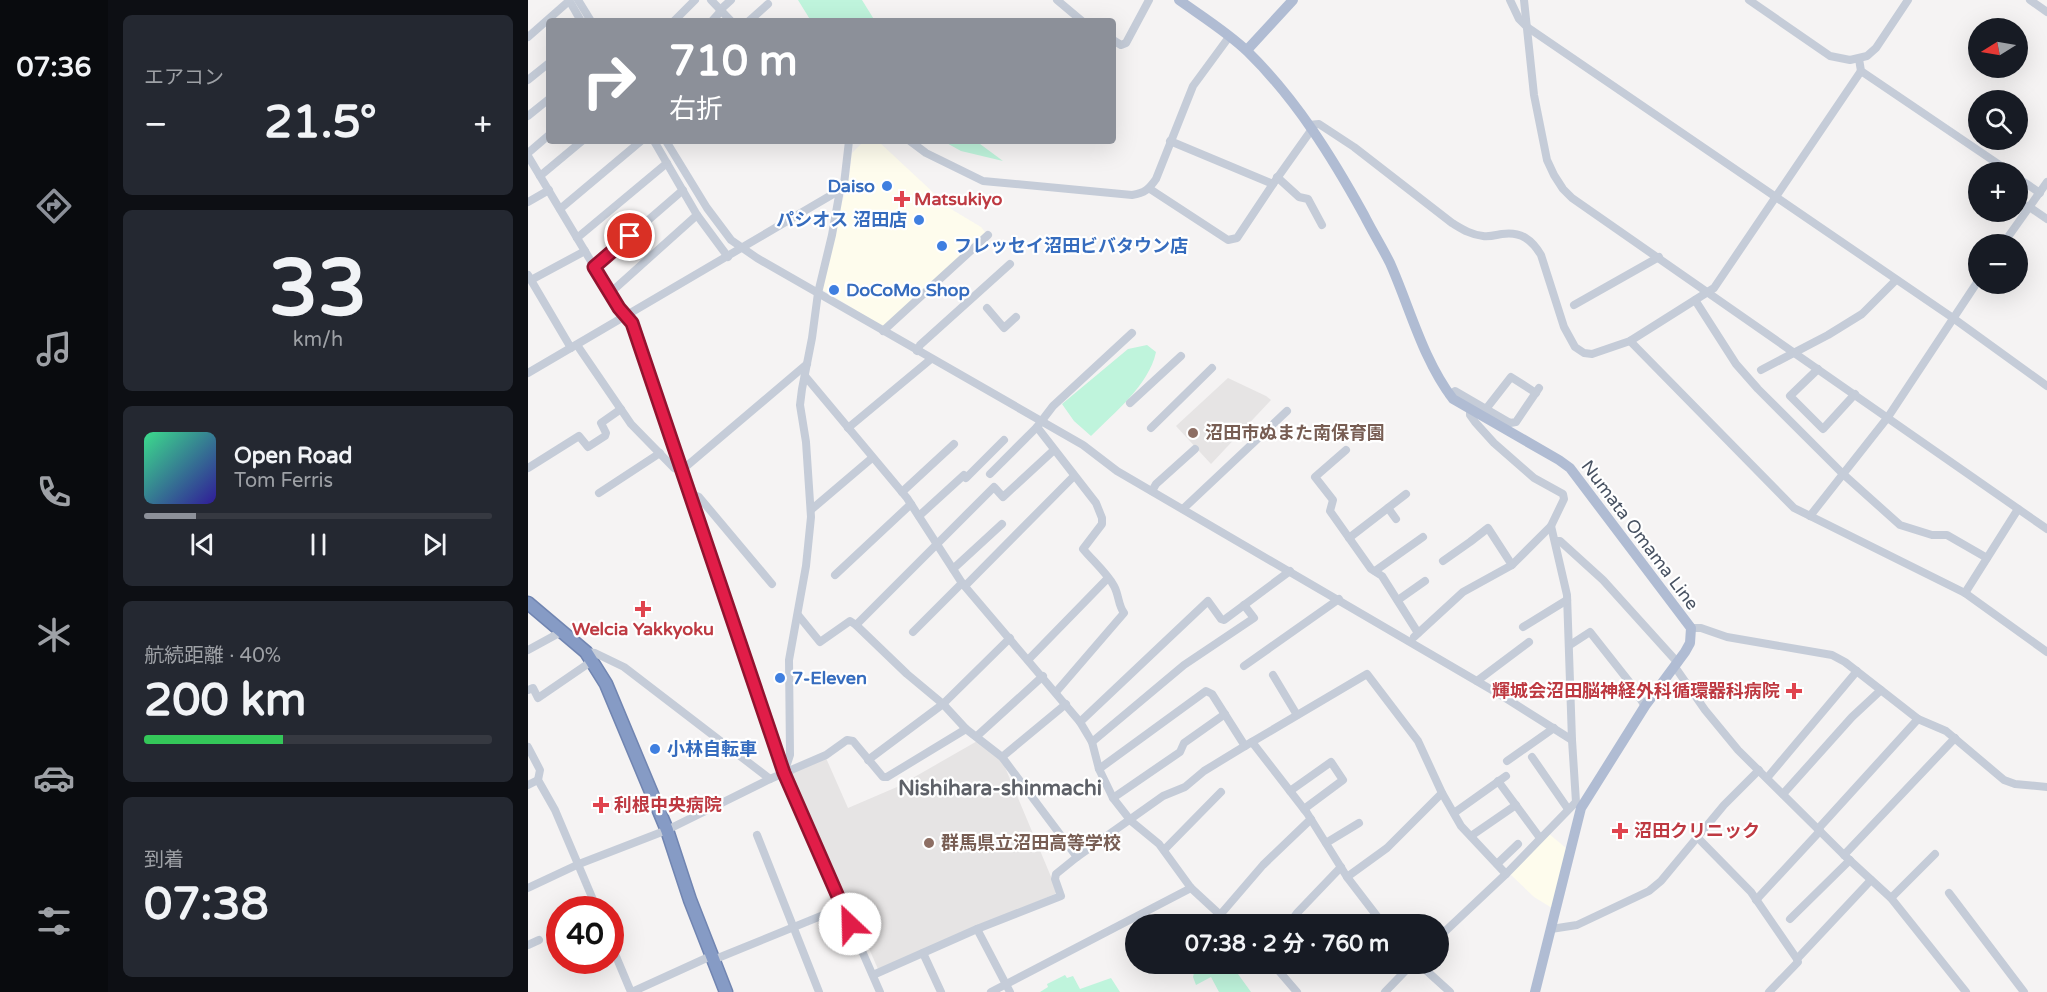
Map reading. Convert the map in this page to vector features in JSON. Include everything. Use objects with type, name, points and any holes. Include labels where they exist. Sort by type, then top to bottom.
[{"type":"highway","points":[[530,608],[589,657],[606,684],[667,830],[690,900],[726,992]]},
{"type":"main road","name":"Numata Omama Line","points":[[1179,0],[1247,50],[1288,96],[1310,127],[1349,188],[1389,262],[1428,354],[1449,395],[1570,468],[1691,628],[1690,643],[1676,665],[1578,805],[1535,992]]},
{"type":"main road","points":[[1247,50],[1293,0]]},
{"type":"street","points":[[572,0],[580,18]]},
{"type":"street","points":[[572,0],[588,18]]},
{"type":"street","points":[[551,18],[572,0]]},
{"type":"street","points":[[677,18],[695,0]]},
{"type":"street","points":[[711,0],[728,18]]},
{"type":"street","points":[[714,18],[731,0]]},
{"type":"street","points":[[1057,0],[1078,18]]},
{"type":"street","points":[[1116,42],[1121,45],[1126,43],[1149,0]]},
{"type":"street","points":[[1510,0],[1518,20],[1527,27],[1953,318],[2047,386]]},
{"type":"street","points":[[1524,0],[1534,95],[1547,160],[1563,189],[1572,198],[2047,529]]},
{"type":"street","points":[[1749,0],[1830,56],[1841,59],[1859,59],[1867,56],[1908,0]]},
{"type":"street","points":[[2030,0],[2047,12]]},
{"type":"street","points":[[752,18],[768,4]]},
{"type":"street","points":[[528,37],[546,22]]},
{"type":"street","points":[[914,144],[926,153],[983,181],[1132,195],[1142,194],[1150,189],[1156,179],[1193,86],[1229,37]]},
{"type":"street","points":[[1150,189],[1228,240],[1237,238],[1310,127],[1319,124],[1354,147],[1452,223],[1469,233],[1485,237],[1505,233],[1525,237],[1541,255],[1563,327],[1575,347],[1584,353],[1592,354],[1630,341],[1714,288],[1861,71],[1859,59]]},
{"type":"street","points":[[528,80],[546,65]]},
{"type":"street","points":[[1861,71],[1995,162]]},
{"type":"street","points":[[528,116],[546,101]]},
{"type":"street","points":[[546,138],[528,155],[610,293],[625,317],[632,323],[784,773],[880,992]]},
{"type":"street","points":[[1170,141],[1275,181],[1299,197],[1308,199],[1322,225]]},
{"type":"street","points":[[540,176],[578,144]]},
{"type":"street","points":[[560,209],[637,144]]},
{"type":"street","points":[[656,144],[697,215],[728,256]]},
{"type":"street","points":[[668,144],[707,208],[731,240],[757,258],[1039,425],[1083,445],[1117,471],[1339,599],[1572,740]]},
{"type":"street","points":[[784,773],[790,755],[789,660],[806,566],[812,509],[800,405],[818,293],[840,190],[844,184],[849,144]]},
{"type":"street","points":[[577,238],[667,163]]},
{"type":"street","points":[[2047,182],[2028,206],[2047,219]]},
{"type":"street","points":[[2028,185],[2040,193]]},
{"type":"street","points":[[528,202],[549,190]]},
{"type":"street","points":[[594,267],[683,190]]},
{"type":"street","points":[[528,373],[840,190]]},
{"type":"street","points":[[610,293],[697,215]]},
{"type":"street","points":[[883,331],[988,235]]},
{"type":"street","points":[[585,251],[530,278],[574,346],[630,424],[674,468],[682,470]]},
{"type":"street","points":[[1575,304],[1659,257]]},
{"type":"street","points":[[917,351],[920,345],[1010,264]]},
{"type":"street","points":[[1761,370],[1862,314],[1896,280]]},
{"type":"street","points":[[1810,516],[1888,417],[1969,294]]},
{"type":"street","points":[[1695,300],[1736,364],[1843,474],[1900,525],[1932,535],[1947,535],[1987,558]]},
{"type":"street","points":[[987,308],[1004,328],[1016,317]]},
{"type":"street","points":[[990,474],[1039,425],[1053,406],[1132,333]]},
{"type":"street","points":[[1630,341],[1794,508],[1965,593],[2047,652]]},
{"type":"street","points":[[1130,403],[1181,356]]},
{"type":"street","points":[[848,428],[931,359]]},
{"type":"street","points":[[682,470],[807,364]]},
{"type":"street","points":[[1151,428],[1212,368]]},
{"type":"street","points":[[1818,369],[1790,396],[1823,429],[1855,394]]},
{"type":"street","points":[[805,376],[902,492],[963,584],[1080,723],[1092,742],[1100,769],[1113,798],[1131,820],[1164,850],[1191,888],[1219,914]]},
{"type":"street","points":[[1449,395],[1455,391],[1510,423],[1516,422],[1538,390],[1510,377],[1486,409]]},
{"type":"street","points":[[528,468],[579,436],[588,447],[605,436],[606,433],[601,423],[621,409]]},
{"type":"street","points":[[1409,641],[1463,592],[1512,565],[1551,526],[1564,499],[1563,494],[1534,478],[1494,443],[1470,415],[1470,409]]},
{"type":"street","points":[[1183,509],[1287,411]]},
{"type":"street","points":[[1039,425],[1054,450],[1096,503],[1102,524],[1083,549],[1114,585],[1119,607],[1124,613],[1056,692]]},
{"type":"street","points":[[919,516],[963,475],[966,478],[1004,440]]},
{"type":"street","points":[[902,492],[954,444]]},
{"type":"street","points":[[1152,491],[1156,484],[1195,449]]},
{"type":"street","points":[[856,625],[994,487],[1003,497],[1054,450]]},
{"type":"street","points":[[1346,450],[1315,477],[1333,500],[1330,511],[1371,569],[1383,576],[1418,633]]},
{"type":"street","points":[[600,493],[660,453]]},
{"type":"street","points":[[812,509],[872,458]]},
{"type":"street","points":[[913,632],[1074,476]]},
{"type":"street","points":[[689,494],[699,497],[772,584]]},
{"type":"street","points":[[1349,538],[1406,494]]},
{"type":"street","points":[[835,575],[911,504]]},
{"type":"street","points":[[1388,508],[1396,519]]},
{"type":"street","points":[[1965,593],[2018,509]]},
{"type":"street","points":[[953,569],[1002,524]]},
{"type":"street","points":[[1449,927],[1568,809],[1578,805],[1572,740],[1567,600],[1551,526]]},
{"type":"street","points":[[1443,561],[1488,528],[1512,565]]},
{"type":"street","points":[[1375,571],[1423,537]]},
{"type":"street","points":[[1556,542],[1560,541],[1603,580],[1676,665],[1712,718],[1738,750],[1847,858],[1891,898],[1966,992]]},
{"type":"street","points":[[1080,723],[1208,601],[1224,620],[1290,571]]},
{"type":"street","points":[[1028,660],[1108,578]]},
{"type":"street","points":[[1398,600],[1425,581]]},
{"type":"street","points":[[1244,666],[1339,599]]},
{"type":"street","points":[[1523,627],[1567,600]]},
{"type":"street","points":[[1092,742],[1184,664],[1254,618],[1244,605]]},
{"type":"street","points":[[798,615],[820,642],[850,621],[856,625],[907,674],[943,704],[966,729],[1002,757],[1077,857]]},
{"type":"street","points":[[1691,628],[1701,628],[1727,637],[1832,655],[1845,662],[1918,719],[1946,731],[2004,780],[2015,784],[2047,787]]},
{"type":"street","points":[[528,650],[561,632]]},
{"type":"street","points":[[1570,645],[1590,632],[1646,706]]},
{"type":"street","points":[[868,760],[943,704],[1010,638]]},
{"type":"street","points":[[1477,681],[1529,642]]},
{"type":"street","points":[[528,690],[533,688],[538,698],[595,653],[624,666],[770,778]]},
{"type":"street","points":[[1767,778],[1857,671]]},
{"type":"street","points":[[873,975],[977,929],[1061,896],[1055,879],[1056,874],[1077,857],[1163,796],[1185,787],[1204,771],[1367,674],[1418,741],[1454,813],[1472,837],[1506,873]]},
{"type":"street","points":[[1273,675],[1297,715]]},
{"type":"street","points":[[977,736],[1042,676]]},
{"type":"street","points":[[1783,794],[1852,717],[1881,690]]},
{"type":"street","points":[[1100,769],[1206,691],[1212,694],[1248,744],[1305,809],[1347,877],[1375,914]]},
{"type":"street","points":[[1002,757],[1066,704]]},
{"type":"street","points":[[1113,798],[1180,752],[1184,742],[1225,714]]},
{"type":"street","points":[[1756,900],[1918,719]]},
{"type":"street","points":[[1507,761],[1554,728]]},
{"type":"street","points":[[528,888],[579,864],[667,830],[770,778],[826,755],[847,740],[853,741],[883,777],[887,777],[966,729]]},
{"type":"street","points":[[1791,919],[1955,738]]},
{"type":"street","points":[[528,747],[540,770],[538,780],[555,810],[592,896]]},
{"type":"street","points":[[1532,757],[1568,809]]},
{"type":"street","points":[[1290,791],[1331,762],[1343,780],[1305,809]]},
{"type":"street","points":[[1551,929],[1577,925],[1649,891],[1661,881],[1724,805],[1759,770]]},
{"type":"street","points":[[1454,813],[1502,778],[1516,805],[1540,838]]},
{"type":"street","points":[[528,785],[538,780]]},
{"type":"street","points":[[1164,850],[1221,792]]},
{"type":"street","points":[[1347,877],[1387,848],[1442,793]]},
{"type":"street","points":[[1472,837],[1516,805]]},
{"type":"street","points":[[1221,914],[1263,865],[1311,819]]},
{"type":"street","points":[[1326,843],[1359,823]]},
{"type":"street","points":[[757,835],[819,992]]},
{"type":"street","points":[[1698,838],[1751,892],[1797,958],[1798,962],[1770,992]]},
{"type":"street","points":[[1497,864],[1518,844]]},
{"type":"street","points":[[1891,898],[1935,854]]},
{"type":"street","points":[[1296,914],[1341,867]]},
{"type":"street","points":[[1797,958],[1871,880]]},
{"type":"street","points":[[990,992],[1008,988],[1191,888]]},
{"type":"street","points":[[1949,893],[2024,992]]},
{"type":"street","points":[[624,974],[632,992],[843,907]]},
{"type":"street","points":[[977,929],[1008,988]]},
{"type":"street","points":[[528,945],[539,939]]},
{"type":"street","points":[[923,953],[941,992]]},
{"type":"street","points":[[1281,974],[1297,992]]},
{"type":"street","points":[[1385,992],[1402,974]]},
{"type":"street","points":[[1430,974],[1450,992]]},
{"type":"shaded area","points":[[861,144],[881,144],[951,209],[981,227],[986,233],[882,326],[823,290],[842,202],[848,186],[852,153]]},
{"type":"shaded area","points":[[1228,378],[1271,400],[1211,464],[1176,426]]},
{"type":"shaded area","name":"群馬県立沼田高等学校","points":[[979,740],[1002,760],[1057,891],[1055,894],[878,969],[791,772],[826,758],[848,808],[897,787]]},
{"type":"shaded area","points":[[1548,833],[1567,849],[1552,908],[1534,897],[1509,873]]},
{"type":"green space","points":[[798,0],[862,0],[873,18],[809,18]]},
{"type":"green space","points":[[948,144],[980,144],[1003,161],[961,151]]},
{"type":"green space","points":[[1147,345],[1156,352],[1146,376],[1130,398],[1091,436],[1074,421],[1062,404],[1128,349]]},
{"type":"green space","points":[[1194,974],[1238,974],[1251,992],[1219,992],[1211,977],[1196,985]]},
{"type":"green space","points":[[1065,975],[1067,978],[1073,976],[1080,989],[1111,978],[1120,992],[1040,992],[1048,987],[1047,984]]},
{"type":"place","name":"Daiso","points":[[887,186]]},
{"type":"place","name":"Matsukiyo","points":[[902,199]]},
{"type":"place","name":"パシオス 沼田店","points":[[919,220]]},
{"type":"place","name":"フレッセイ沼田ビバタウン店","points":[[942,246]]},
{"type":"place","name":"DoCoMo Shop","points":[[834,290]]},
{"type":"place","name":"沼田市ぬまた南保育園","points":[[1193,433]]},
{"type":"place","name":"Welcia Yakkyoku","points":[[643,609]]},
{"type":"place","name":"7-Eleven","points":[[780,678]]},
{"type":"place","name":"輝城会沼田脳神経外科循環器科病院","points":[[1794,691]]},
{"type":"place","name":"小林自転車","points":[[655,749]]},
{"type":"place","name":"利根中央病院","points":[[601,805]]},
{"type":"place","name":"沼田クリニック","points":[[1620,831]]},
{"type":"place","name":"群馬県立沼田高等学校","points":[[929,843]]},
{"type":"district","name":"Nishihara-shinmachi","points":[[1000,788]]},
{"type":"route","points":[[630,236],[594,267],[625,317],[632,323],[784,773],[850,924]]}]
